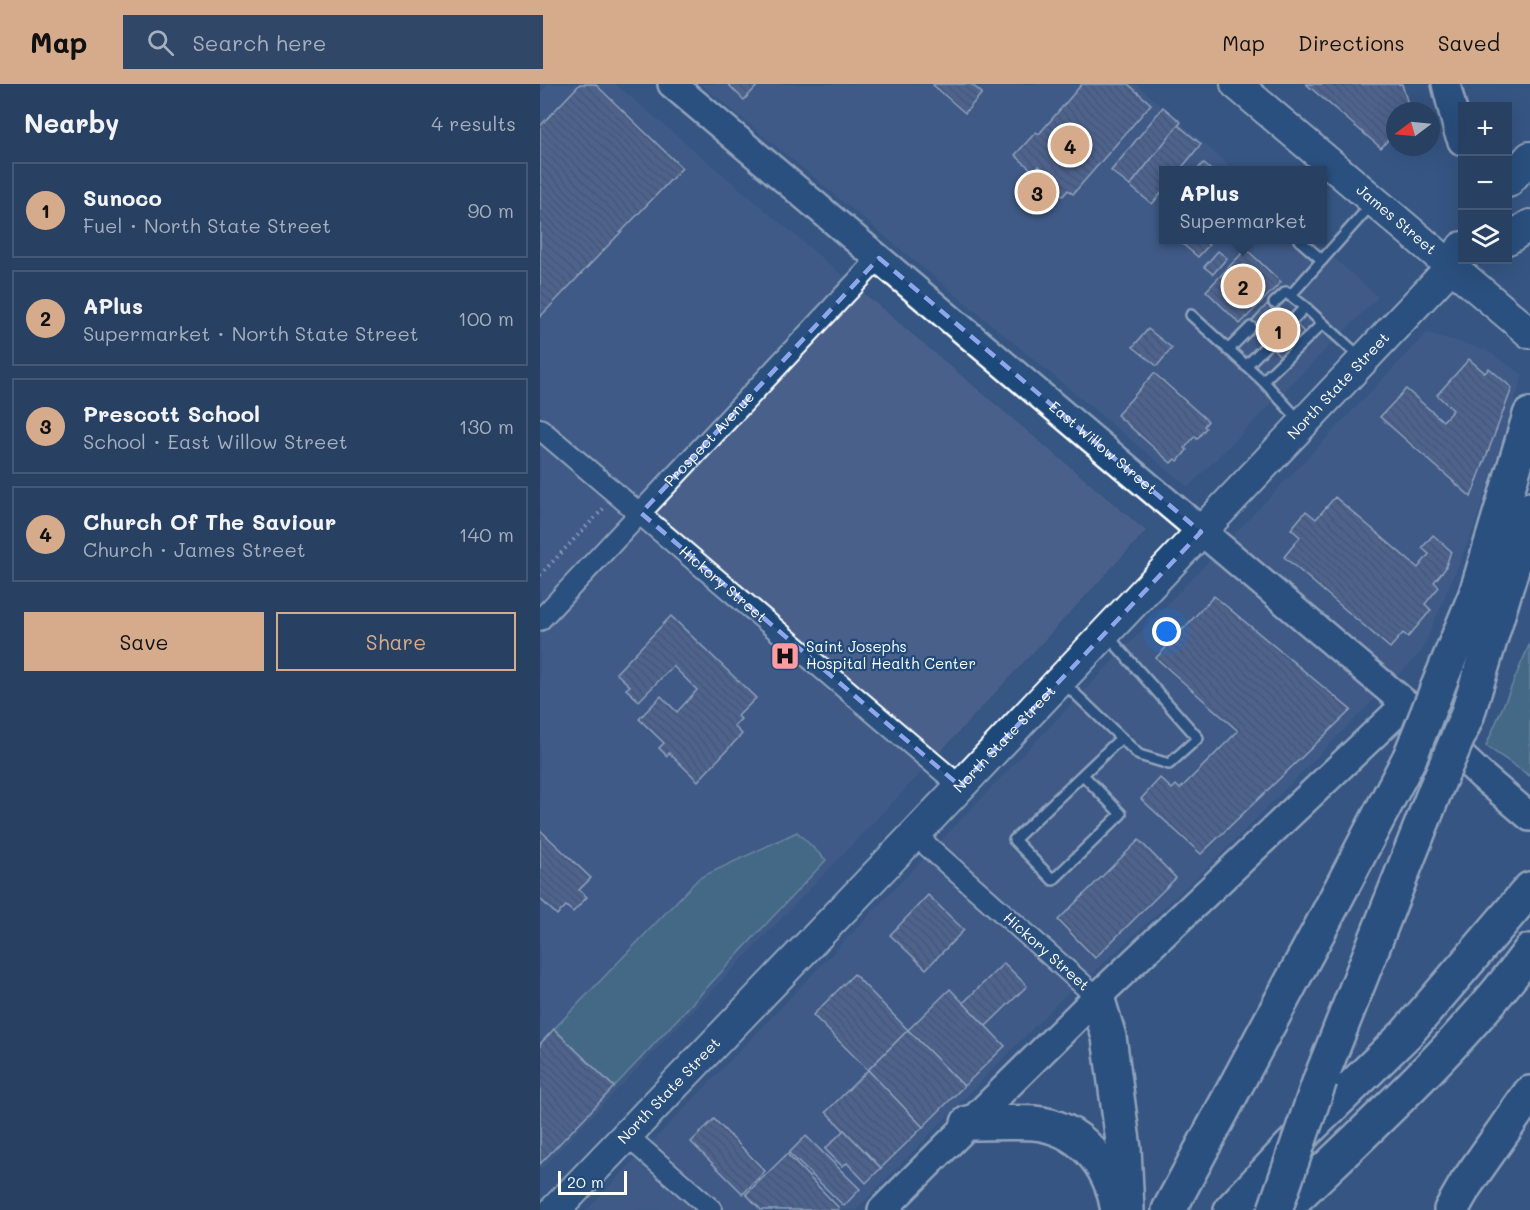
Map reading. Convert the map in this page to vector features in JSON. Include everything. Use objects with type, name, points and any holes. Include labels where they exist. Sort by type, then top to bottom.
[{"type":"highway","points":[[1168,1210],[1410,757],[1476,594],[1530,415]]},
{"type":"highway","points":[[1467,716],[1530,509]]},
{"type":"highway","points":[[1275,1210],[1320,1080],[1436,788],[1467,716],[1530,587]]},
{"type":"highway","points":[[1231,1210],[1290,1147],[1406,1034],[1530,889]]},
{"type":"highway","points":[[1283,1210],[1418,1077],[1505,985],[1530,951]]},
{"type":"highway","points":[[1418,1077],[1496,1020],[1518,1001],[1530,986]]},
{"type":"highway","points":[[1097,998],[1109,1037],[1124,1149],[1126,1210]]},
{"type":"highway","points":[[1451,1210],[1466,1184],[1530,1093]]},
{"type":"highway","points":[[968,1123],[1035,1124],[1057,1128],[1075,1138],[1097,1157],[1109,1176],[1118,1210]]},
{"type":"main road","name":"East Willow Street","points":[[672,84],[1406,704],[1482,776],[1530,817]]},
{"type":"main road","name":"James Street","points":[[1236,84],[1325,166]]},
{"type":"main road","points":[[1446,84],[1458,131]]},
{"type":"main road","points":[[1512,177],[1530,157]]},
{"type":"main road","name":"James Street","points":[[1327,168],[1458,257]]},
{"type":"main road","points":[[1512,236],[1530,225]]},
{"type":"main road","name":"North State Street","points":[[555,1210],[1458,260]]},
{"type":"main road","name":"James Street","points":[[1466,264],[1530,333]]},
{"type":"main road","points":[[882,1210],[1097,998],[1406,704]]},
{"type":"street","name":"Prospect Avenue","points":[[540,620],[879,258]]},
{"type":"street","name":"Hickory Street","points":[[540,429],[960,786]]},
{"type":"street","name":"Hickory Street","points":[[914,834],[1097,998]]},
{"type":"street","points":[[626,1135],[712,1210]]},
{"type":"lane","points":[[1290,296],[1375,201]]},
{"type":"lane","points":[[1304,244],[1322,260]]},
{"type":"lane","points":[[1274,303],[1286,292],[1364,360]]},
{"type":"lane","points":[[1293,321],[1305,307]]},
{"type":"lane","points":[[1191,315],[1263,381],[1302,423]]},
{"type":"lane","points":[[1263,381],[1322,324]]},
{"type":"lane","points":[[1228,350],[1251,327]]},
{"type":"lane","points":[[1246,366],[1268,344]]},
{"type":"lane","points":[[1061,680],[1139,755],[1169,764],[1198,738],[1105,633]]},
{"type":"lane","points":[[1083,775],[1121,814],[1053,880],[1014,840],[1121,738]]},
{"type":"path","points":[[540,575],[618,494]]},
{"type":"highlighted area","points":[[879,258],[1201,532],[960,786],[641,513]]},
{"type":"shaded area","name":"Saint Josephs Hospital Health Center","points":[[548,84],[615,84],[1146,531],[913,781],[540,1170],[540,93]]},
{"type":"shaded area","points":[[701,84],[1136,84],[1229,166],[1159,166],[1159,244],[1318,244],[1378,297],[1188,487]]},
{"type":"shaded area","points":[[1427,333],[1486,350],[1523,375],[1472,533],[1421,652],[1211,864],[1085,980],[1061,999],[856,1210],[587,1210]]},
{"type":"green space","points":[[1530,643],[1530,776],[1486,746]]},
{"type":"green space","points":[[797,832],[826,860],[614,1087],[554,1029],[699,878]]},
{"type":"building","points":[[580,84],[595,84],[682,168],[540,317],[540,126]]},
{"type":"building","points":[[728,84],[759,84],[744,100]]},
{"type":"building","points":[[934,84],[971,84],[982,93],[965,113]]},
{"type":"building","points":[[1082,84],[1128,84],[1151,104],[1073,194],[1068,190],[1063,196],[1049,185],[1054,179],[1039,166],[1034,172],[1015,155],[1036,132],[1039,134]]},
{"type":"building","points":[[1306,84],[1402,84],[1407,102],[1386,102],[1386,142],[1381,148]]},
{"type":"building","points":[[1163,107],[1181,122],[1130,186],[1111,171]]},
{"type":"building","points":[[1178,125],[1201,144],[1183,166],[1159,166],[1159,196],[1152,204],[1130,186]]},
{"type":"building","points":[[1183,244],[1209,245],[1198,257]]},
{"type":"building","points":[[1246,249],[1281,282],[1240,324],[1206,291]]},
{"type":"building","points":[[1218,251],[1227,258],[1213,274],[1204,267]]},
{"type":"building","points":[[1271,300],[1305,333],[1282,358],[1249,324]]},
{"type":"building","points":[[1148,329],[1172,348],[1157,366],[1133,347]]},
{"type":"building","points":[[1469,359],[1485,373],[1489,368],[1512,388],[1471,497],[1380,417],[1406,389],[1443,421],[1453,410],[1437,395]]},
{"type":"building","points":[[1154,373],[1208,421],[1204,426],[1206,428],[1197,439],[1195,436],[1178,461],[1175,459],[1171,463],[1117,415]]},
{"type":"building","points":[[1335,497],[1418,568],[1429,554],[1422,548],[1433,535],[1451,551],[1445,569],[1434,582],[1439,587],[1425,604],[1431,610],[1408,637],[1403,633],[1390,648],[1284,557],[1300,537],[1291,529],[1306,511],[1316,519]]},
{"type":"building","points":[[1214,596],[1351,710],[1201,854],[1141,799],[1160,778],[1172,789],[1176,785],[1180,789],[1238,731],[1156,658]]},
{"type":"building","points":[[671,616],[756,698],[738,716],[741,719],[734,726],[742,734],[698,781],[669,753],[667,756],[659,748],[664,743],[639,719],[661,696],[677,712],[697,690],[673,666],[639,701],[626,689],[630,686],[616,673]]},
{"type":"building","points":[[540,830],[591,878],[579,890],[587,897],[573,912],[566,906],[557,915],[540,899]]},
{"type":"building","points":[[1139,840],[1176,878],[1095,958],[1058,920]]},
{"type":"building","points":[[928,895],[964,930],[926,969],[890,935]]},
{"type":"building","points":[[1004,963],[1027,986],[986,1026],[963,1003]]},
{"type":"building","points":[[854,974],[908,1030],[868,1070],[813,1015]]},
{"type":"building","points":[[950,989],[1005,1046],[964,1086],[908,1030]]},
{"type":"building","points":[[554,1029],[614,1087],[540,1164],[540,1044]]},
{"type":"building","points":[[908,1030],[964,1086],[923,1127],[868,1070]]},
{"type":"building","points":[[868,1070],[923,1127],[881,1168],[826,1112]]},
{"type":"building","points":[[714,1119],[765,1171],[743,1194],[691,1142]]},
{"type":"building","points":[[844,1130],[881,1168],[866,1183],[847,1163],[842,1166],[825,1149]]},
{"type":"building","points":[[806,1136],[860,1189],[844,1206],[789,1153]]},
{"type":"building","points":[[787,1154],[839,1208],[837,1210],[761,1210],[746,1194]]},
{"type":"place","name":"Church Of The Saviour","points":[[1070,145]]},
{"type":"place","name":"Prescott School","points":[[1037,192]]},
{"type":"place","name":"APlus","points":[[1243,286]]},
{"type":"place","name":"Sunoco","points":[[1278,330]]},
{"type":"place","name":"Saint Josephs Hospital Health Center","points":[[785,656]]}]
